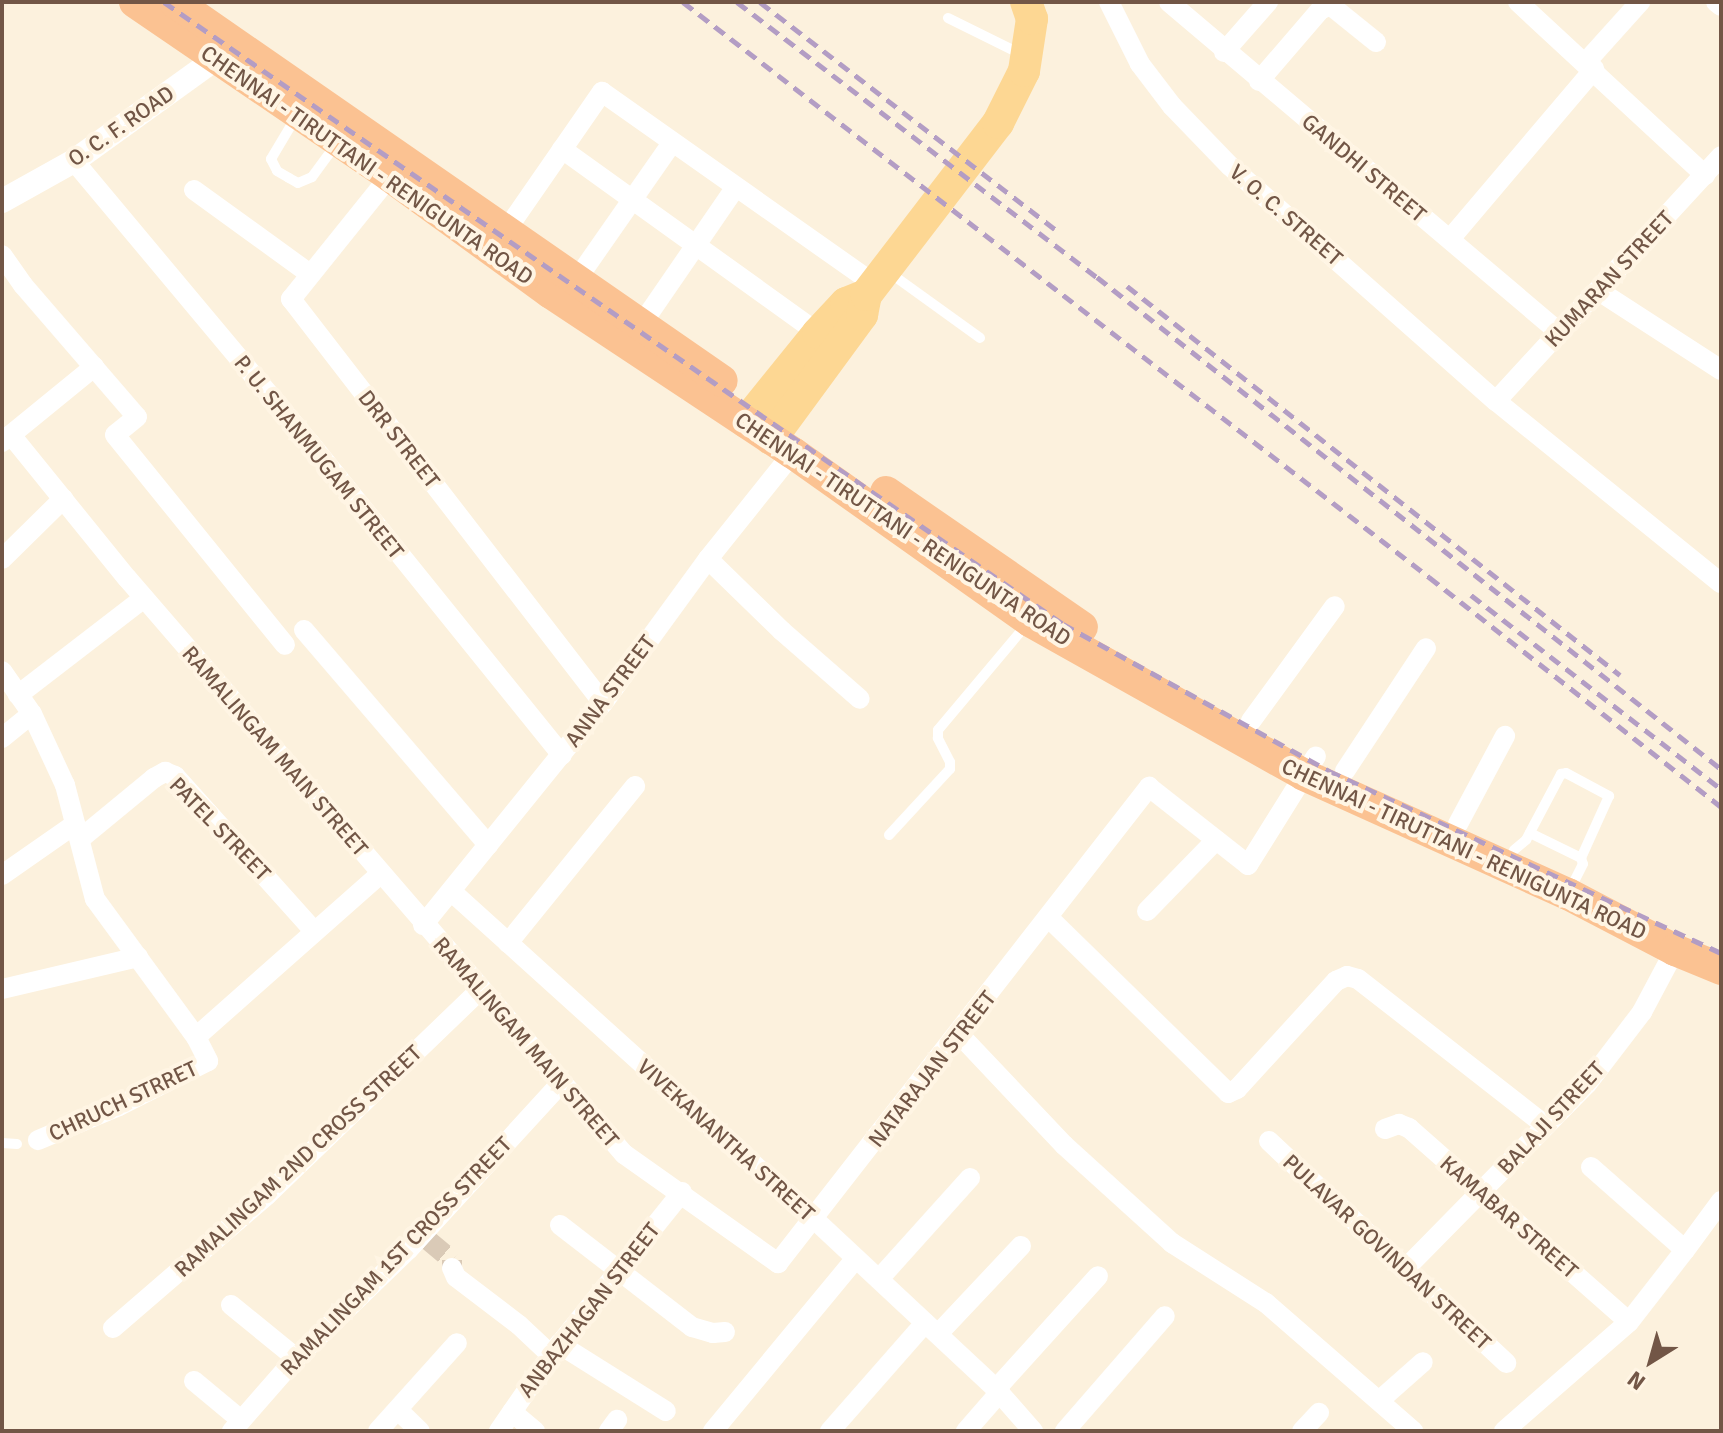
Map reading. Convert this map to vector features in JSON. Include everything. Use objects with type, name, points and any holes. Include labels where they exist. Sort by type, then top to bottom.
[{"type":"highway","name":"CHENNAI - TIRUTTANI - RENIGUNTA ROAD","points":[[135,2],[225,52],[304,105],[507,229],[577,279],[620,320]]},
{"type":"highway","name":"CHENNAI - TIRUTTANI - RENIGUNTA ROAD","points":[[175,2],[225,52]]},
{"type":"highway","name":"CHENNAI - TIRUTTANI - RENIGUNTA ROAD","points":[[304,105],[338,141],[620,320],[770,428],[1038,612],[1310,765],[1575,877],[1721,946]]},
{"type":"highway","name":"CHENNAI - TIRUTTANI - RENIGUNTA ROAD","points":[[1038,612],[1251,721],[1310,765],[1345,771],[1458,824],[1522,842],[1675,950],[1721,969]]},
{"type":"main road","points":[[770,428],[862,315],[875,283],[998,123],[1024,71],[1034,8]]},
{"type":"main road","points":[[770,428],[818,333],[846,303],[875,283]]},
{"type":"street","name":"V. O. C. STREET","points":[[1109,2],[1140,64],[1172,106],[1230,166],[1496,401],[1721,583]]},
{"type":"street","name":"GANDHI STREET","points":[[1169,2],[1224,52],[1560,333]]},
{"type":"street","points":[[1224,52],[1268,2]]},
{"type":"street","points":[[1518,2],[1590,66],[1715,166]]},
{"type":"street","points":[[1450,239],[1640,2]]},
{"type":"street","points":[[1259,81],[1320,10],[1330,5],[1376,42]]},
{"type":"street","name":"O. C. F. ROAD","points":[[2,201],[74,161],[225,52]]},
{"type":"street","points":[[507,229],[602,92],[735,188],[875,283]]},
{"type":"street","points":[[577,279],[672,143]]},
{"type":"street","points":[[562,149],[818,333]]},
{"type":"street","name":"P. U. SHANMUGAM STREET","points":[[74,161],[310,443],[562,755]]},
{"type":"street","name":"KUMARAN STREET","points":[[1496,401],[1715,166]]},
{"type":"street","name":"DRR STREET","points":[[390,176],[291,299],[603,703]]},
{"type":"street","points":[[620,320],[696,246],[735,188]]},
{"type":"street","points":[[194,190],[310,274]]},
{"type":"street","points":[[2,255],[23,285],[137,417],[115,435],[285,645]]},
{"type":"street","points":[[1599,291],[1721,370]]},
{"type":"street","points":[[5,549],[63,499],[6,438],[94,367]]},
{"type":"street","name":"ANNA STREET","points":[[423,925],[603,703],[708,559],[770,428]]},
{"type":"street","name":"RAMALINGAM MAIN STREET","points":[[63,499],[423,925],[624,1154],[682,1192],[778,1263],[814,1219]]},
{"type":"street","points":[[708,559],[782,631],[860,699]]},
{"type":"street","points":[[18,695],[144,598]]},
{"type":"street","points":[[1251,721],[1335,606]]},
{"type":"street","points":[[304,630],[488,845]]},
{"type":"street","points":[[1345,771],[1426,648]]},
{"type":"street","points":[[2,671],[32,714],[65,785],[95,899],[196,1037],[380,874]]},
{"type":"street","points":[[2,738],[32,714]]},
{"type":"street","points":[[1458,824],[1505,736]]},
{"type":"street","points":[[1147,911],[1216,840],[1248,865],[1310,765]]},
{"type":"street","name":"PATEL STREET","points":[[78,832],[154,778],[165,772],[175,776],[314,931]]},
{"type":"street","points":[[508,943],[635,786]]},
{"type":"street","name":"NATARAJAN STREET","points":[[814,1219],[1050,919],[1149,787],[1216,840]]},
{"type":"street","points":[[2,875],[78,832]]},
{"type":"street","name":"VIVEKANANTHA STREET","points":[[451,891],[932,1328],[998,1390],[1033,1431]]},
{"type":"street","points":[[1050,919],[1220,1089],[1228,1093],[1237,1089],[1336,981],[1347,976],[1358,979],[1545,1125]]},
{"type":"street","name":"BALAJI STREET","points":[[1405,1269],[1587,1084],[1642,1012],[1675,950]]},
{"type":"street","points":[[2,989],[138,957]]},
{"type":"street","name":"RAMALINGAM 2ND CROSS STREET","points":[[113,1328],[267,1195],[480,990]]},
{"type":"street","points":[[959,1034],[1064,1145],[1172,1243],[1266,1303],[1413,1431]]},
{"type":"street","name":"CHRUCH STRRET","points":[[38,1140],[119,1106],[208,1061],[196,1037]]},
{"type":"street","name":"RAMALINGAM 1ST CROSS STREET","points":[[237,1426],[296,1358],[424,1239],[561,1083]]},
{"type":"street","name":"KAMABAR STREET","points":[[1385,1129],[1399,1124],[1409,1128],[1629,1322]]},
{"type":"street","name":"PULAVAR GOVINDAN STREET","points":[[1269,1141],[1506,1363]]},
{"type":"street","points":[[1591,1167],[1685,1250]]},
{"type":"street","points":[[879,1279],[970,1178]]},
{"type":"street","name":"ANBAZHAGAN STREET","points":[[499,1431],[555,1350],[617,1269],[682,1192]]},
{"type":"street","points":[[1504,1431],[1629,1322],[1717,1214]]},
{"type":"street","points":[[560,1225],[692,1327],[713,1333],[725,1332]]},
{"type":"street","points":[[830,1431],[932,1328],[1021,1246]]},
{"type":"street","points":[[713,1431],[856,1258]]},
{"type":"street","points":[[452,1268],[456,1277],[555,1350],[666,1411]]},
{"type":"street","points":[[966,1431],[1098,1276]]},
{"type":"street","points":[[231,1305],[296,1358]]},
{"type":"street","points":[[1065,1431],[1165,1316]]},
{"type":"street","points":[[378,1431],[457,1343]]},
{"type":"street","points":[[1380,1400],[1423,1362]]},
{"type":"street","points":[[194,1381],[237,1426]]},
{"type":"street","points":[[399,1411],[420,1431]]},
{"type":"street","points":[[512,1412],[535,1431]]},
{"type":"street","points":[[1302,1431],[1319,1413]]},
{"type":"lane","points":[[948,18],[1026,57]]},
{"type":"lane","points":[[304,105],[271,159],[277,171],[298,183],[312,177],[338,141]]},
{"type":"lane","points":[[875,283],[980,338]]},
{"type":"lane","points":[[889,835],[950,769],[938,730],[1038,612]]},
{"type":"lane","points":[[1522,842],[1561,774],[1566,773],[1609,796],[1575,877]]},
{"type":"lane","points":[[2,1143],[17,1144]]},
{"type":"tunnel","points":[[429,1241],[452,1260],[452,1268]]},
{"type":"railway","points":[[164,2],[1063,624],[1329,771],[1721,953]]},
{"type":"railway","points":[[683,2],[1429,577],[1721,807]]},
{"type":"railway","points":[[737,2],[1097,277],[1721,769]]},
{"type":"railway","points":[[760,2],[1055,229]]},
{"type":"railway","points":[[1127,286],[1620,675]]},
{"type":"railway","points":[[1471,595],[1721,789]]}]
